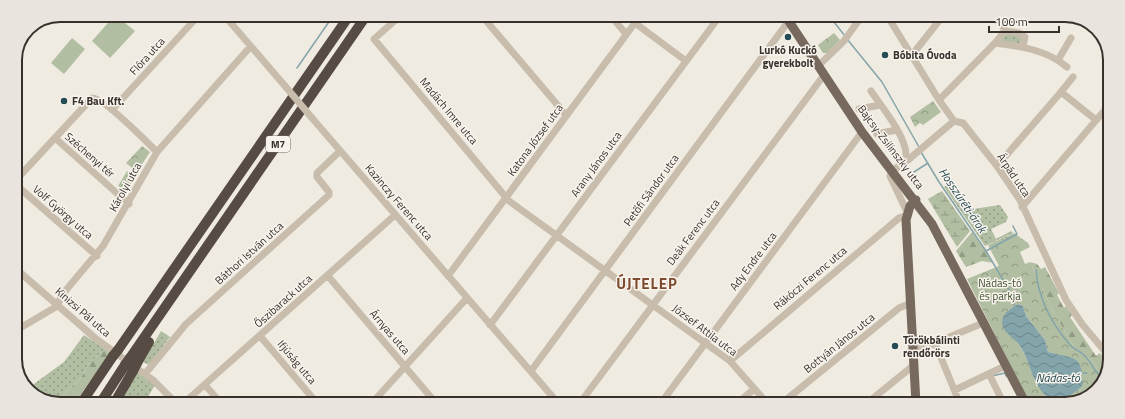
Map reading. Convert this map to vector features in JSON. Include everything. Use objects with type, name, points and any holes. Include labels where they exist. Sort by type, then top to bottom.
[{"type":"highway","name":"M7","points":[[85,397],[345,22]]},
{"type":"highway","name":"M7","points":[[105,397],[133,366],[203,252],[362,22]]},
{"type":"highway","points":[[118,397],[133,366]]},
{"type":"main road","name":"Bajcsy-Zsilinszky utca","points":[[789,22],[862,132],[916,200],[910,206],[907,214]]},
{"type":"main road","points":[[916,200],[932,224],[1022,397]]},
{"type":"main road","points":[[916,397],[907,214],[926,214]]},
{"type":"street","name":"Flóra utca","points":[[112,110],[193,22]]},
{"type":"street","name":"Kazinczy Ferenc utca","points":[[230,22],[553,397]]},
{"type":"street","name":"Madách Imre utca","points":[[393,22],[374,39],[507,197]]},
{"type":"street","points":[[487,22],[566,115]]},
{"type":"street","points":[[616,22],[626,34]]},
{"type":"street","name":"Arany János utca","points":[[490,325],[714,22]]},
{"type":"street","name":"Petőfi Sándor utca","points":[[531,371],[787,22]]},
{"type":"street","points":[[818,66],[844,41],[857,22]]},
{"type":"street","name":"Árpád utca","points":[[891,22],[939,100],[954,120],[963,123],[997,166],[1022,207],[1066,300],[1082,324],[1103,350]]},
{"type":"street","points":[[912,55],[938,22]]},
{"type":"street","points":[[1000,22],[1005,31]]},
{"type":"street","points":[[635,23],[686,61]]},
{"type":"street","name":"Katona József utca","points":[[448,276],[635,23]]},
{"type":"street","points":[[939,100],[1005,31]]},
{"type":"street","points":[[1005,31],[1024,35],[1025,39],[1023,46]]},
{"type":"street","points":[[1058,60],[1071,38]]},
{"type":"street","points":[[995,43],[1023,46],[1058,60],[1067,67]]},
{"type":"street","name":"Károlyi utca","points":[[22,327],[58,305],[58,300],[97,256],[129,204],[157,152],[250,47]]},
{"type":"street","name":"Deák Ferenc utca","points":[[584,397],[824,74]]},
{"type":"street","points":[[997,166],[1073,77]]},
{"type":"street","points":[[871,91],[896,130],[906,149],[906,155],[910,158]]},
{"type":"street","points":[[1061,92],[1096,120]]},
{"type":"street","points":[[22,174],[90,99],[94,97],[112,110],[157,152]]},
{"type":"street","points":[[859,109],[880,104]]},
{"type":"street","points":[[1022,207],[1103,112]]},
{"type":"street","points":[[907,214],[890,176],[892,171],[910,158],[954,120]]},
{"type":"street","points":[[877,134],[896,130]]},
{"type":"street","name":"Ady Endre utca","points":[[666,397],[862,132]]},
{"type":"street","name":"Széchenyi tér","points":[[54,138],[129,204]]},
{"type":"street","name":"Báthori István utca","points":[[145,374],[186,324],[329,195],[329,192],[317,177],[317,173],[340,151]]},
{"type":"street","name":"Volf György utca","points":[[22,188],[97,256]]},
{"type":"street","name":"József Attila utca","points":[[507,197],[509,201],[556,237],[730,361],[761,397]]},
{"type":"street","name":"Rákóczi Ferenc utca","points":[[730,361],[899,218],[907,214]]},
{"type":"street","name":"Őszibarack utca","points":[[191,397],[395,215]]},
{"type":"street","name":"Kinizsi Pál utca","points":[[22,274],[95,338],[145,374],[169,397]]},
{"type":"street","name":"Árnyas utca","points":[[328,276],[431,397]]},
{"type":"street","points":[[377,397],[467,298]]},
{"type":"street","name":"Bottyán János utca","points":[[789,397],[899,308],[911,303]]},
{"type":"street","points":[[913,348],[935,343],[983,323]]},
{"type":"street","name":"Ifjúság utca","points":[[260,336],[312,397]]},
{"type":"street","points":[[935,343],[958,397]]},
{"type":"street","points":[[875,397],[914,365]]},
{"type":"street","points":[[955,390],[1005,366]]},
{"type":"street","points":[[989,374],[1000,397]]},
{"type":"street","points":[[205,385],[216,397]]},
{"type":"street","points":[[745,397],[754,389]]},
{"type":"green space","points":[[109,22],[124,22],[135,31],[110,58],[92,41]]},
{"type":"green space","points":[[834,33],[840,40],[827,53],[823,53],[818,45]]},
{"type":"green space","points":[[1005,33],[1022,36],[1020,44],[999,41]]},
{"type":"green space","points":[[72,38],[85,49],[64,74],[51,63]]},
{"type":"green space","points":[[933,101],[941,112],[923,125],[920,123],[915,127],[910,117]]},
{"type":"green space","points":[[142,146],[150,152],[137,172],[126,163]]},
{"type":"green space","points":[[127,171],[135,176],[125,190],[118,186]]},
{"type":"green space","points":[[948,184],[966,210],[1000,205],[1008,217],[1006,222],[991,229],[996,239],[1011,231],[1013,233],[985,246],[944,187]]},
{"type":"green space","points":[[942,191],[970,231],[957,247],[928,199]]},
{"type":"green space","points":[[972,232],[994,263],[982,261],[966,267],[956,251]]},
{"type":"green space","name":"Nádas-tó és parkja","points":[[1014,233],[1028,243],[1030,247],[1020,252],[1025,264],[1030,262],[1054,313],[1074,347],[1094,363],[1100,374],[1095,382],[1086,391],[1078,395],[1066,397],[1026,397],[967,279],[999,266],[988,245]],"holes":[[[1018,304],[1023,306],[1026,316],[1045,340],[1048,352],[1056,354],[1037,387],[1023,351],[1018,343],[1007,332],[1002,321],[1009,310]]]},
{"type":"green space","points":[[1030,262],[1037,264],[1041,269],[1045,267],[1059,293],[1057,295],[1064,308],[1066,306],[1072,315],[1070,317],[1096,356],[1100,353],[1103,357],[1103,364],[1100,374],[1094,363],[1074,347],[1054,313]]},
{"type":"green space","points":[[161,331],[170,337],[149,365],[143,362]]},
{"type":"green space","points":[[84,335],[105,349],[89,363],[81,378],[61,397],[47,395],[39,391],[32,385],[64,362]]},
{"type":"green space","points":[[105,349],[110,353],[79,397],[61,397],[81,378],[89,363]]},
{"type":"green space","points":[[137,371],[155,385],[148,397],[122,397]]},
{"type":"water","name":"Nádas-tó","points":[[1018,304],[1023,306],[1026,316],[1045,340],[1048,352],[1070,357],[1079,363],[1081,368],[1082,386],[1071,395],[1066,397],[1048,397],[1044,393],[1035,381],[1020,346],[1004,329],[1002,319],[1008,311]]},
{"type":"waterway","points":[[297,68],[329,22]]},
{"type":"waterway","name":"Hosszúréti-árok","points":[[834,22],[845,36]]},
{"type":"waterway","name":"Hosszúréti-árok","points":[[847,39],[882,82],[919,147]]},
{"type":"waterway","name":"Hosszúréti-árok","points":[[921,152],[939,182],[986,251],[1009,290],[1010,297],[1016,308]]},
{"type":"waterway","points":[[914,172],[928,163]]},
{"type":"waterway","points":[[986,251],[1017,234],[1013,226]]},
{"type":"waterway","points":[[1036,270],[1037,280],[1043,300],[1057,328],[1070,345],[1088,359],[1100,375]]},
{"type":"waterway","points":[[992,376],[1005,373],[1006,376]]},
{"type":"place","name":"Lurkó Kuckó gyerekbolt","points":[[788,37]]},
{"type":"place","name":"Bóbita Óvoda","points":[[885,55]]},
{"type":"place","name":"F4 Bau Kft.","points":[[64,101]]},
{"type":"place","name":"Törökbálinti rendőrörs","points":[[895,346]]},
{"type":"district","name":"ÚJTELEP","points":[[647,283]]}]
